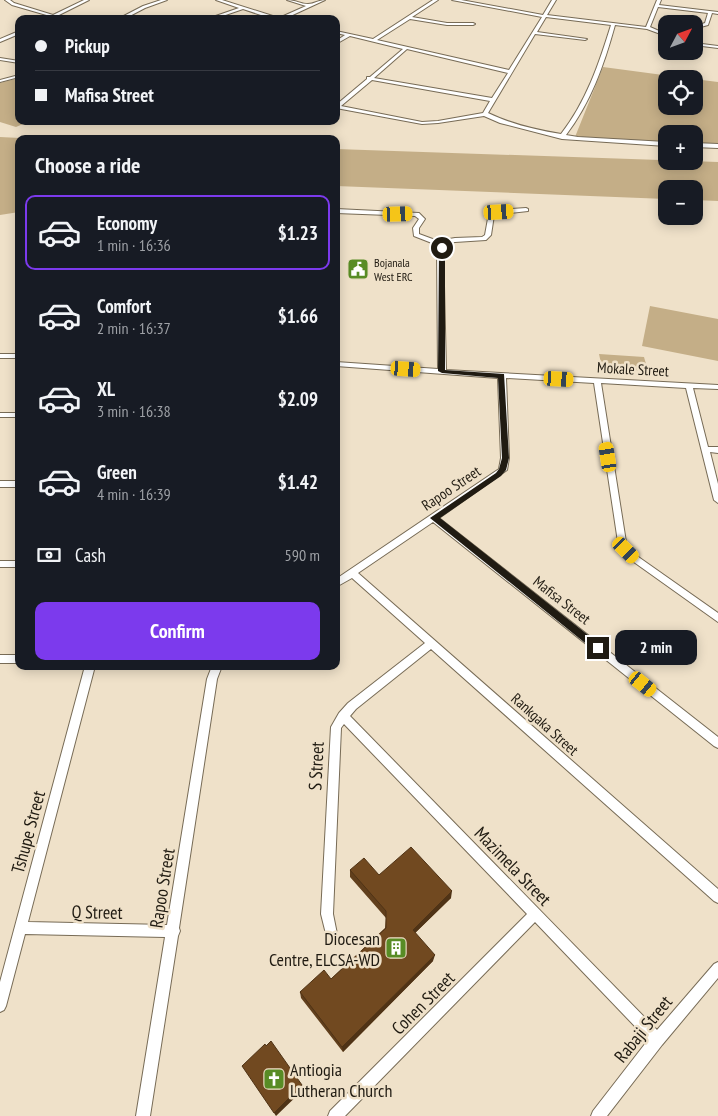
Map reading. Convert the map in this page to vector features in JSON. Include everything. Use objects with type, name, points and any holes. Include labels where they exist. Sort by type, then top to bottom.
[{"type":"street","points":[[7,0],[12,4],[41,15]]},
{"type":"street","points":[[55,15],[87,0]]},
{"type":"street","points":[[127,15],[144,6],[165,0]]},
{"type":"street","points":[[220,0],[266,15]]},
{"type":"street","points":[[288,0],[310,6]]},
{"type":"street","points":[[289,15],[323,0]]},
{"type":"street","points":[[374,40],[411,18],[436,0]]},
{"type":"street","points":[[454,0],[544,16],[648,28],[658,32]]},
{"type":"street","points":[[485,114],[554,0]]},
{"type":"street","points":[[648,28],[660,0]]},
{"type":"street","points":[[657,6],[718,13]]},
{"type":"street","points":[[221,15],[243,8]]},
{"type":"street","points":[[703,26],[707,24],[710,12]]},
{"type":"street","points":[[411,18],[446,24],[473,24]]},
{"type":"street","points":[[562,137],[574,121],[602,66],[613,24]]},
{"type":"street","points":[[340,33],[511,72]]},
{"type":"street","points":[[534,33],[586,38]]},
{"type":"street","points":[[0,41],[15,34]]},
{"type":"street","points":[[340,41],[349,35]]},
{"type":"street","points":[[703,45],[718,47]]},
{"type":"street","points":[[340,104],[406,48]]},
{"type":"street","points":[[0,59],[15,61]]},
{"type":"street","points":[[0,82],[15,77]]},
{"type":"street","points":[[369,78],[492,100]]},
{"type":"street","points":[[340,108],[422,123],[485,114],[502,122],[578,140],[658,144]]},
{"type":"street","points":[[703,145],[718,146]]},
{"type":"street","points":[[340,211],[417,214],[422,219],[416,228],[416,235],[439,243],[455,240],[484,239],[488,235],[491,214],[526,210]]},
{"type":"street","points":[[439,243],[442,248],[442,371]]},
{"type":"street","points":[[0,356],[15,356]]},
{"type":"street","name":"Mokale Street","points":[[340,364],[502,376],[718,387]]},
{"type":"street","name":"Rapoo Street","points":[[340,581],[503,470],[505,458],[502,376]]},
{"type":"street","points":[[597,381],[622,542],[626,550],[634,558],[718,618]]},
{"type":"street","points":[[689,385],[718,500]]},
{"type":"street","points":[[0,415],[15,415]]},
{"type":"street","points":[[706,449],[718,450]]},
{"type":"street","points":[[0,484],[15,484]]},
{"type":"street","name":"Mafisa Street","points":[[434,518],[718,743]]},
{"type":"street","points":[[0,564],[15,564]]},
{"type":"street","name":"Rankgaka Street","points":[[352,573],[718,897]]},
{"type":"street","points":[[342,716],[432,643]]},
{"type":"street","points":[[0,659],[15,659]]},
{"type":"street","name":"Tshupe Street","points":[[0,1006],[89,670]]},
{"type":"street","name":"Rapoo Street","points":[[143,1116],[174,931],[212,679],[215,670]]},
{"type":"street","name":"Mazimela Street","points":[[342,716],[657,1040]]},
{"type":"street","name":"S Street","points":[[331,934],[327,914],[335,740],[336,728],[342,716]]},
{"type":"street","name":"Cohen Street","points":[[335,1116],[535,914]]},
{"type":"street","name":"Q Street","points":[[20,928],[174,931]]},
{"type":"street","name":"Rabaji Street","points":[[598,1116],[657,1040],[718,968]]},
{"type":"shaded area","points":[[603,67],[658,74],[658,115],[703,115],[703,80],[718,82],[718,145],[703,144],[703,125],[658,125],[658,142],[575,137]]},
{"type":"shaded area","points":[[15,79],[15,125],[21,125],[16,127],[0,122],[0,83]]},
{"type":"shaded area","points":[[0,137],[15,138],[15,213],[0,215]]},
{"type":"shaded area","points":[[340,149],[658,160],[658,170],[703,170],[703,161],[718,162],[718,201],[703,200],[703,180],[658,180],[658,199],[340,186]]},
{"type":"shaded area","points":[[650,306],[718,319],[718,361],[642,346]]},
{"type":"shaded area","points":[[599,354],[644,357],[648,371],[602,368]]},
{"type":"building","name":"Diocesan Centre, ELCSA-WD","points":[[411,847],[452,891],[413,930],[435,955],[342,1047],[300,992],[324,970],[331,979],[386,928],[386,911],[350,870],[364,858],[379,875]]},
{"type":"building","name":"Antiogia Lutheran Church","points":[[271,1041],[302,1085],[274,1113],[242,1066],[265,1044],[266,1046]]},
{"type":"place","name":"Bojanala West ERC","points":[[358,269]]},
{"type":"place","name":"Diocesan Centre, ELCSA-WD","points":[[396,948]]},
{"type":"place","name":"Antiogia Lutheran Church","points":[[274,1079]]},
{"type":"route","points":[[442,248],[442,371],[502,376],[505,463],[503,470],[498,474],[434,518],[598,648]]}]
